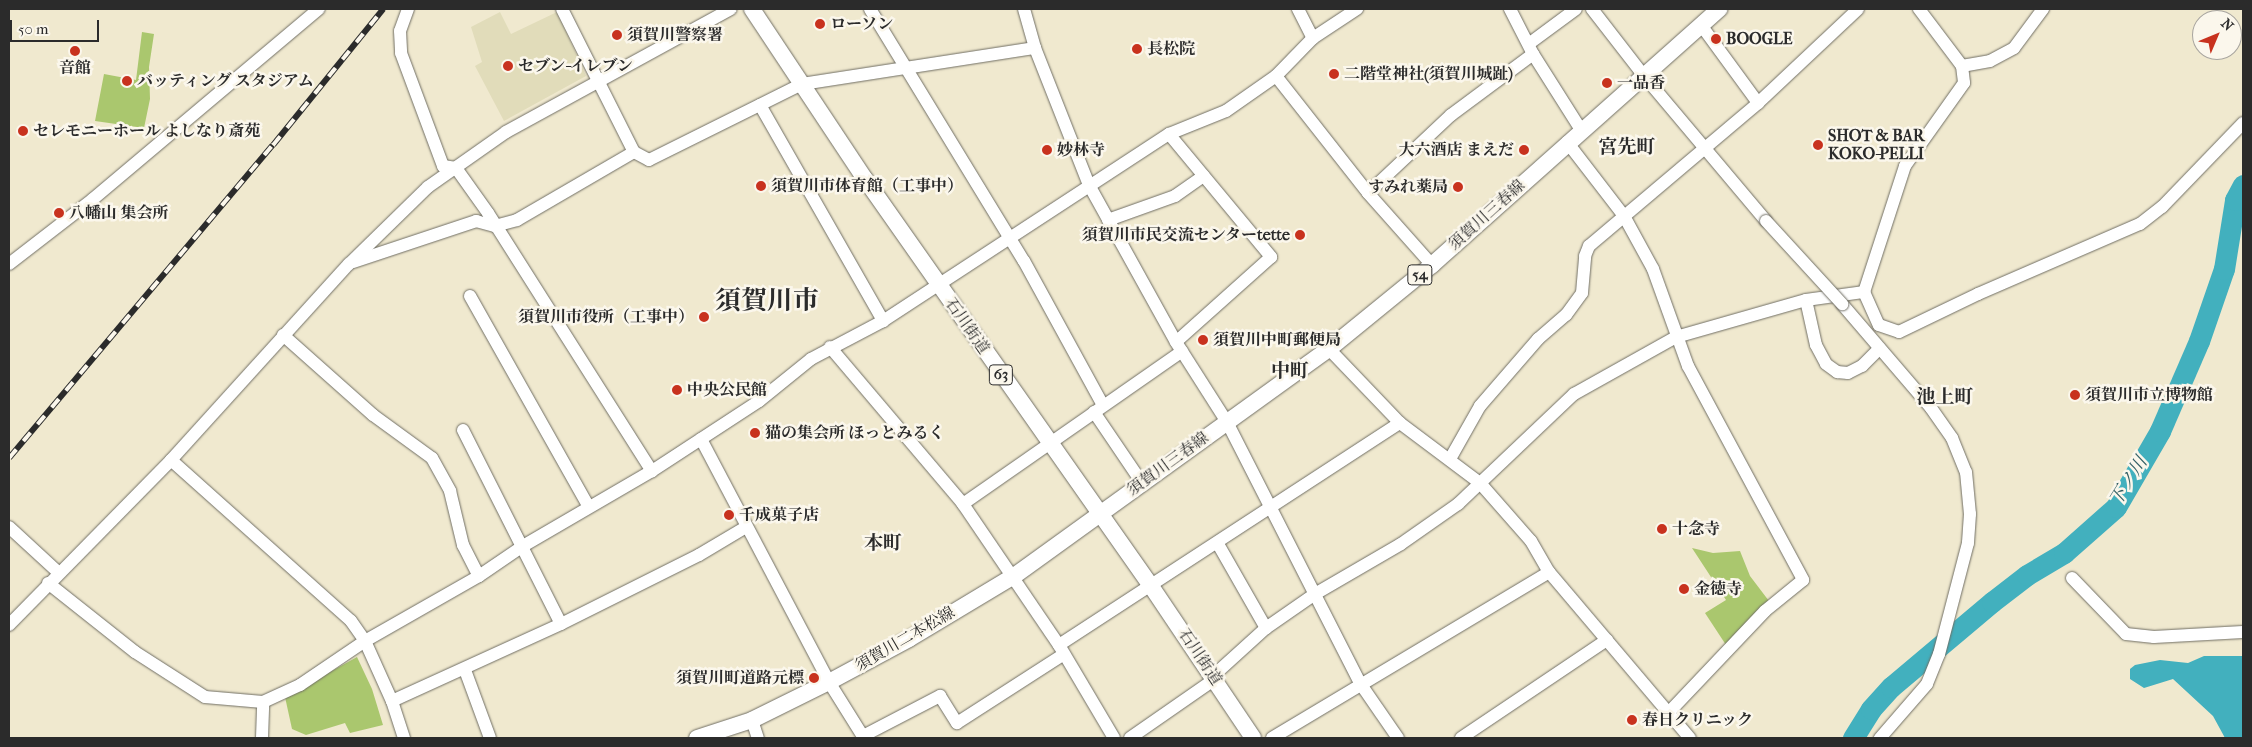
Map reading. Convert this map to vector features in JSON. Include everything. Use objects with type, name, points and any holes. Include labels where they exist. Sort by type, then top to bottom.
[{"type":"main road","name":"石川街道","points":[[752,9],[937,284],[1151,586],[1253,738]]},
{"type":"main road","name":"須賀川三春線","points":[[1098,513],[1329,349],[1432,265],[1567,142],[1719,9]]},
{"type":"main road","name":"須賀川二本松線","points":[[697,738],[752,720],[829,682],[909,639],[1014,576],[1098,513]]},
{"type":"street","points":[[9,264],[93,199],[319,9]]},
{"type":"street","points":[[408,9],[400,31],[400,53],[443,166],[456,168],[652,471]]},
{"type":"street","points":[[562,9],[634,152],[655,159],[802,84],[908,66],[1035,48]]},
{"type":"street","points":[[9,625],[58,572],[171,460],[283,335],[350,264],[428,187],[506,132],[599,83],[731,9]]},
{"type":"street","points":[[870,9],[908,66],[1009,238],[1099,409],[1142,483]]},
{"type":"street","points":[[1024,9],[1035,48],[1089,185],[1179,346],[1227,422],[1272,506],[1360,683],[1398,738]]},
{"type":"street","points":[[1298,9],[1313,38]]},
{"type":"street","points":[[48,583],[135,652],[205,697],[263,702],[300,685],[365,641],[479,576],[523,546],[652,471],[759,401],[830,347],[883,321],[1169,134],[1226,111],[1276,76],[1313,38],[1357,9]]},
{"type":"street","points":[[1510,9],[1531,48],[1581,130]]},
{"type":"street","points":[[1368,193],[1451,115],[1576,9]]},
{"type":"street","points":[[1592,9],[1704,149],[1766,221],[1842,304],[1931,408],[1952,438],[1966,472],[1970,514],[1968,543],[1939,654],[1927,684],[1880,738]]},
{"type":"street","points":[[1450,459],[1480,406],[1538,339],[1566,315],[1582,292],[1585,256],[1589,246],[1758,103],[1858,9]]},
{"type":"street","points":[[1919,9],[1962,66],[1964,83],[1905,166],[1864,292],[1879,325],[1899,332],[1978,294],[2140,224],[2162,207],[2243,123]]},
{"type":"street","points":[[1962,66],[1990,61],[2014,48],[2043,9]]},
{"type":"street","points":[[1701,25],[1758,103]]},
{"type":"street","points":[[1276,76],[1368,193],[1432,265]]},
{"type":"street","points":[[760,105],[883,321]]},
{"type":"street","points":[[963,504],[1099,409],[1179,346],[1270,257],[1169,134]]},
{"type":"street","points":[[1567,142],[1624,216],[1653,269],[1676,337],[1803,580],[1765,611],[1669,712]]},
{"type":"street","points":[[350,264],[476,221],[495,226],[517,220],[634,152]]},
{"type":"street","points":[[1108,220],[1175,196],[1204,176]]},
{"type":"street","points":[[1130,738],[1214,678],[1266,628],[1315,594],[1400,544],[1458,504],[1574,394],[1676,337],[1806,300],[1864,292]]},
{"type":"street","points":[[470,296],[590,507]]},
{"type":"street","points":[[1806,300],[1816,345],[1826,364],[1837,372],[1848,373],[1862,366],[1880,348]]},
{"type":"street","points":[[283,335],[373,415],[432,458],[450,491],[463,545],[479,576]]},
{"type":"street","points":[[830,347],[963,504],[1014,576],[1062,649],[1114,738]]},
{"type":"street","points":[[1329,349],[1400,423],[1480,483],[1531,541],[1549,572],[1690,738]]},
{"type":"street","points":[[701,439],[829,682],[863,737],[940,696],[957,723],[1151,586],[1218,544],[1272,506],[1400,423]]},
{"type":"street","points":[[463,430],[561,624]]},
{"type":"street","points":[[171,460],[350,621],[365,641],[392,701],[404,738]]},
{"type":"street","points":[[9,527],[58,572]]},
{"type":"street","points":[[392,701],[465,670],[561,624],[699,554],[746,527]]},
{"type":"street","points":[[1218,544],[1266,628]]},
{"type":"street","points":[[1272,738],[1360,683],[1549,572]]},
{"type":"street","points":[[2072,578],[2120,631],[2126,634],[2154,636],[2243,632]]},
{"type":"street","points":[[1461,738],[1607,640]]},
{"type":"street","points":[[465,670],[490,738]]},
{"type":"street","points":[[262,738],[263,702]]},
{"type":"street","points":[[752,720],[758,738]]},
{"type":"shaded area","points":[[500,12],[511,34],[557,12],[586,76],[504,121],[475,66],[482,62],[471,27]]},
{"type":"green space","name":"バッティング スタジアム","points":[[142,32],[154,34],[149,67],[150,99],[144,128],[95,121],[104,74],[136,80]]},
{"type":"green space","points":[[1692,548],[1713,553],[1740,551],[1750,576],[1772,605],[1726,645],[1705,613],[1726,600]]},
{"type":"green space","points":[[357,657],[372,689],[383,725],[350,733],[345,723],[306,735],[292,729],[285,697]]},
{"type":"water","points":[[2204,656],[2243,656],[2243,738],[2225,738],[2213,716],[2173,679],[2144,688],[2130,679],[2130,669],[2135,665],[2160,660],[2188,663]]},
{"type":"waterway","name":"下ノ川","points":[[1853,738],[1871,709],[1891,687],[1992,602],[2027,575],[2064,553],[2116,507],[2160,431],[2199,341],[2224,269],[2235,200],[2243,185]]},
{"type":"railway","points":[[9,458],[273,145],[383,9]]},
{"type":"place","name":"ローソン","points":[[820,24]]},
{"type":"place","name":"須賀川警察署","points":[[617,35]]},
{"type":"place","name":"BOOGLE","points":[[1716,39]]},
{"type":"place","name":"長松院","points":[[1137,49]]},
{"type":"place","name":"音館","points":[[75,51]]},
{"type":"place","name":"セブン-イレブン","points":[[508,66]]},
{"type":"place","name":"二階堂神社(須賀川城趾)","points":[[1334,74]]},
{"type":"place","name":"バッティング スタジアム","points":[[127,81]]},
{"type":"place","name":"一品香","points":[[1607,83]]},
{"type":"place","name":"セレモニーホール よしなり斎苑","points":[[23,131]]},
{"type":"place","name":"SHOT & BAR KOKO-PELLI","points":[[1818,145]]},
{"type":"place","name":"妙林寺","points":[[1047,150]]},
{"type":"place","name":"大六酒店 まえだ","points":[[1524,150]]},
{"type":"place","name":"須賀川市体育館（工事中）","points":[[761,186]]},
{"type":"place","name":"すみれ薬局","points":[[1458,187]]},
{"type":"place","name":"八幡山 集会所","points":[[59,213]]},
{"type":"place","name":"須賀川市民交流センターtette","points":[[1300,235]]},
{"type":"place","name":"須賀川市役所（工事中）","points":[[704,317]]},
{"type":"place","name":"須賀川中町郵便局","points":[[1203,340]]},
{"type":"place","name":"中央公民館","points":[[677,390]]},
{"type":"place","name":"須賀川市立博物館","points":[[2075,395]]},
{"type":"place","name":"猫の集会所 ほっとみるく","points":[[755,433]]},
{"type":"place","name":"千成菓子店","points":[[729,515]]},
{"type":"place","name":"十念寺","points":[[1662,529]]},
{"type":"place","name":"金徳寺","points":[[1684,589]]},
{"type":"place","name":"須賀川町道路元標","points":[[814,678]]},
{"type":"place","name":"春日クリニック","points":[[1632,720]]},
{"type":"district","name":"宮先町","points":[[1627,148]]},
{"type":"district","name":"須賀川市","points":[[767,301]]},
{"type":"district","name":"中町","points":[[1290,372]]},
{"type":"district","name":"池上町","points":[[1945,398]]},
{"type":"district","name":"本町","points":[[883,544]]}]
